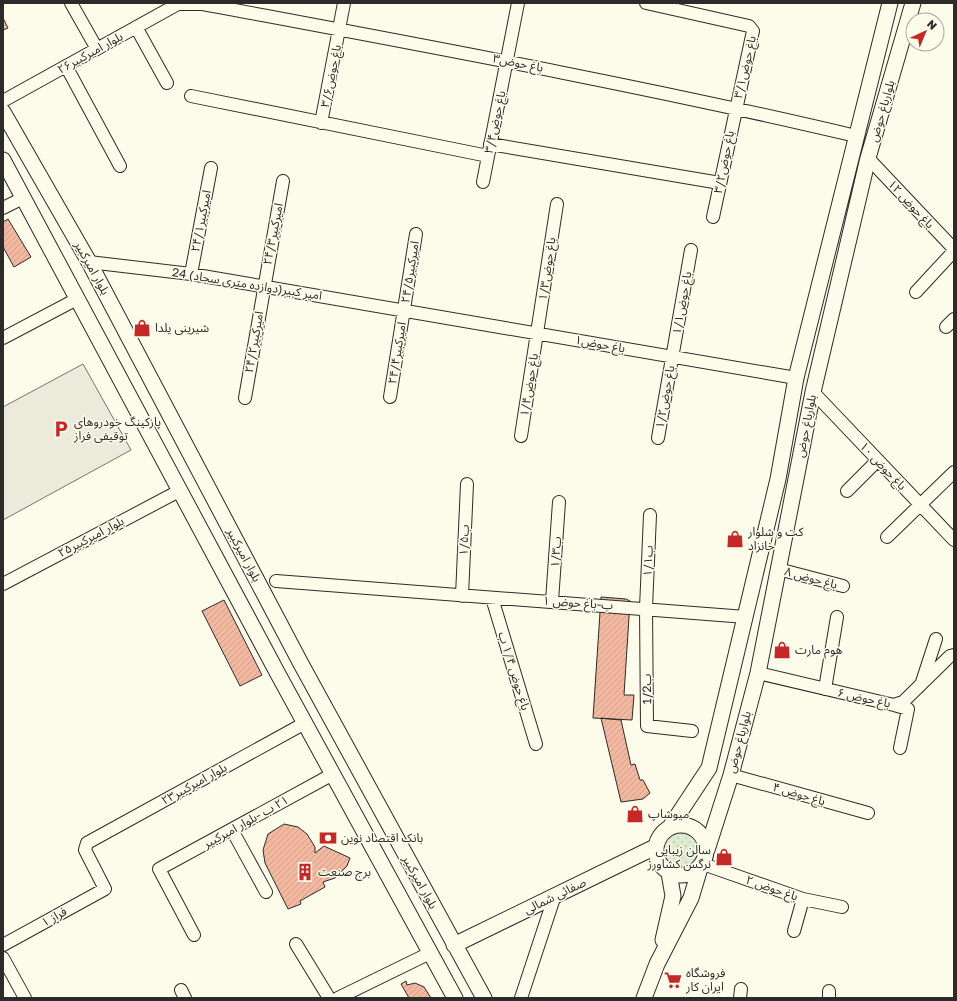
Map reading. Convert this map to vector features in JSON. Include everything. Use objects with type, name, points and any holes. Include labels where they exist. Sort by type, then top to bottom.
[{"type":"main road","name":"بلوارباغ حوض","points":[[670,827],[709,768],[780,470],[796,378],[890,3]]},
{"type":"main road","points":[[885,24],[905,30]]},
{"type":"main road","name":"بلوارباغ حوض","points":[[644,998],[657,964],[691,898],[731,775],[758,673],[813,392],[868,158],[905,33]]},
{"type":"main road","name":"بلوار امیرکبیر","points":[[3,112],[89,262],[295,653],[484,998]]},
{"type":"main road","name":"بلوار امیرکبیر","points":[[3,160],[272,663],[455,998]]},
{"type":"main road","points":[[780,470],[798,473]]},
{"type":"main road","points":[[272,663],[295,653]]},
{"type":"main road","points":[[678,825],[694,829],[701,834],[703,861],[688,875],[682,876],[669,873],[658,862],[656,847],[663,832],[670,827],[678,825]]},
{"type":"main road","name":"صفائی شمالی","points":[[454,945],[656,847]]},
{"type":"main road","name":"بلوارباغ حوض","points":[[657,964],[674,896],[669,873]]},
{"type":"street","points":[[71,3],[97,49]]},
{"type":"street","name":"باغ حوض۳/۶","points":[[321,123],[344,3]]},
{"type":"street","name":"باغ حوض۳/۴","points":[[483,182],[518,3]]},
{"type":"street","name":"باغ حوض۳/۱","points":[[646,3],[752,28],[753,31],[736,107]]},
{"type":"street","name":"بلوار امیرکبیر۲۶","points":[[3,101],[177,4]]},
{"type":"street","name":"باغ حوض۳","points":[[177,4],[203,4],[507,61],[736,107],[856,136]]},
{"type":"street","points":[[136,27],[167,83]]},
{"type":"street","points":[[66,66],[120,166]]},
{"type":"street","points":[[191,96],[321,123],[489,150],[720,184]]},
{"type":"street","name":"باغ حوض۳/۲","points":[[713,217],[736,107]]},
{"type":"street","name":"۱۲ باغ حوض","points":[[868,158],[954,250]]},
{"type":"street","name":"امیرکبیر۲۴/۱","points":[[191,274],[211,168]]},
{"type":"street","name":"امیرکبیر۲۴/۳","points":[[263,287],[283,181]]},
{"type":"street","points":[[3,208],[23,198]]},
{"type":"street","name":"باغ حوض۱/۳","points":[[538,334],[557,204]]},
{"type":"street","name":"امیرکبیر۲۴/۵","points":[[404,310],[416,234]]},
{"type":"street","name":"باغ حوض۱/۱","points":[[672,357],[691,250]]},
{"type":"street","points":[[916,292],[954,250]]},
{"type":"street","name":"24 امیر کبیر(دوازده متری سجاد)","points":[[89,262],[191,274],[404,310]]},
{"type":"street","name":"امیرکبیر۲۴/۲","points":[[245,398],[263,287]]},
{"type":"street","points":[[3,338],[77,298]]},
{"type":"street","name":"باغ حوض۱","points":[[404,310],[796,378]]},
{"type":"street","name":"امیرکبیر۲۴/۴","points":[[390,397],[404,310]]},
{"type":"street","name":"باغ حوض۱/۴","points":[[521,436],[538,334]]},
{"type":"street","name":"باغ حوض۱/۲","points":[[658,438],[672,357]]},
{"type":"street","name":"۱۰ باغ حوض","points":[[813,392],[954,540]]},
{"type":"street","points":[[848,491],[878,460]]},
{"type":"street","points":[[887,537],[954,472]]},
{"type":"street","name":"ب۱/۵","points":[[462,596],[467,484]]},
{"type":"street","name":"بلوار امیرکبیر۲۵","points":[[3,584],[180,491]]},
{"type":"street","name":"ب۱/۳","points":[[552,601],[559,502]]},
{"type":"street","name":"ب۱/۱","points":[[646,608],[650,515]]},
{"type":"street","name":"۸ باغ حوض","points":[[778,569],[844,586]]},
{"type":"street","name":"۱ ب-باغ حوض","points":[[276,581],[462,596],[646,608],[746,617]]},
{"type":"street","name":"باغ حوض ۱/۴ ب","points":[[492,598],[536,744]]},
{"type":"street","name":"1/2ب","points":[[646,608],[647,726],[692,731]]},
{"type":"street","points":[[825,689],[837,617]]},
{"type":"street","points":[[922,683],[936,639]]},
{"type":"street","name":"۶ باغ حوض","points":[[758,673],[894,706],[903,702],[950,656],[954,654]]},
{"type":"street","points":[[894,706],[908,709],[900,748]]},
{"type":"street","name":"۲۳بلوار امیرکبیر","points":[[105,889],[85,847],[87,843],[305,723]]},
{"type":"street","name":"٢١ ب -بلوار امیرکبیر","points":[[194,935],[159,869],[333,774]]},
{"type":"street","name":"۴ باغ حوض","points":[[731,775],[868,814]]},
{"type":"street","points":[[232,830],[266,892]]},
{"type":"street","name":"۲ باغ حوض","points":[[703,861],[803,899],[842,907]]},
{"type":"street","name":"فراز ۱","points":[[3,945],[105,889]]},
{"type":"street","points":[[521,998],[555,895]]},
{"type":"street","points":[[794,931],[803,899]]},
{"type":"street","points":[[296,944],[329,998]]},
{"type":"street","points":[[338,998],[430,953]]},
{"type":"street","points":[[3,958],[25,998]]},
{"type":"green space","points":[[685,832],[694,837],[698,843],[698,857],[694,863],[685,868],[677,868],[668,863],[664,857],[663,846],[668,837],[674,833]]},
{"type":"shaded area","name":"پارکینگ خودروهای توقیفی فراز","points":[[83,364],[131,450],[3,520],[3,407]]},
{"type":"building","points":[[3,18],[8,28],[3,30]]},
{"type":"building","points":[[8,219],[31,257],[14,267],[3,247],[3,222]]},
{"type":"building","points":[[601,597],[626,599],[630,601],[624,695],[634,695],[632,720],[593,718]]},
{"type":"building","points":[[224,600],[262,675],[240,686],[202,611]]},
{"type":"building","points":[[601,718],[621,720],[631,765],[635,764],[640,780],[643,780],[650,793],[643,799],[621,802]]},
{"type":"building","name":"برج صنعت","points":[[284,824],[298,827],[307,834],[315,847],[315,853],[324,846],[350,858],[347,866],[335,878],[323,882],[325,887],[300,901],[301,904],[288,909],[265,863],[263,850],[268,834]]},
{"type":"building","points":[[406,981],[407,985],[415,983],[424,987],[431,998],[409,998],[401,984]]},
{"type":"place","name":"شیرینی یلدا","points":[[142,328]]},
{"type":"place","name":"پارکینگ خودروهای توقیفی فراز","points":[[61,429]]},
{"type":"place","name":"کت و شلوار خانزاد","points":[[735,539]]},
{"type":"place","name":"هوم مارت","points":[[782,650]]},
{"type":"place","name":"میوشاپ","points":[[635,814]]},
{"type":"place","name":"بانک اقتصاد نوین","points":[[328,838]]},
{"type":"place","name":"سالن زیبایی نرگس کشاورز","points":[[724,857]]},
{"type":"place","name":"برج صنعت","points":[[305,872]]},
{"type":"place","name":"فروشگاه ایران کار","points":[[673,980]]}]
